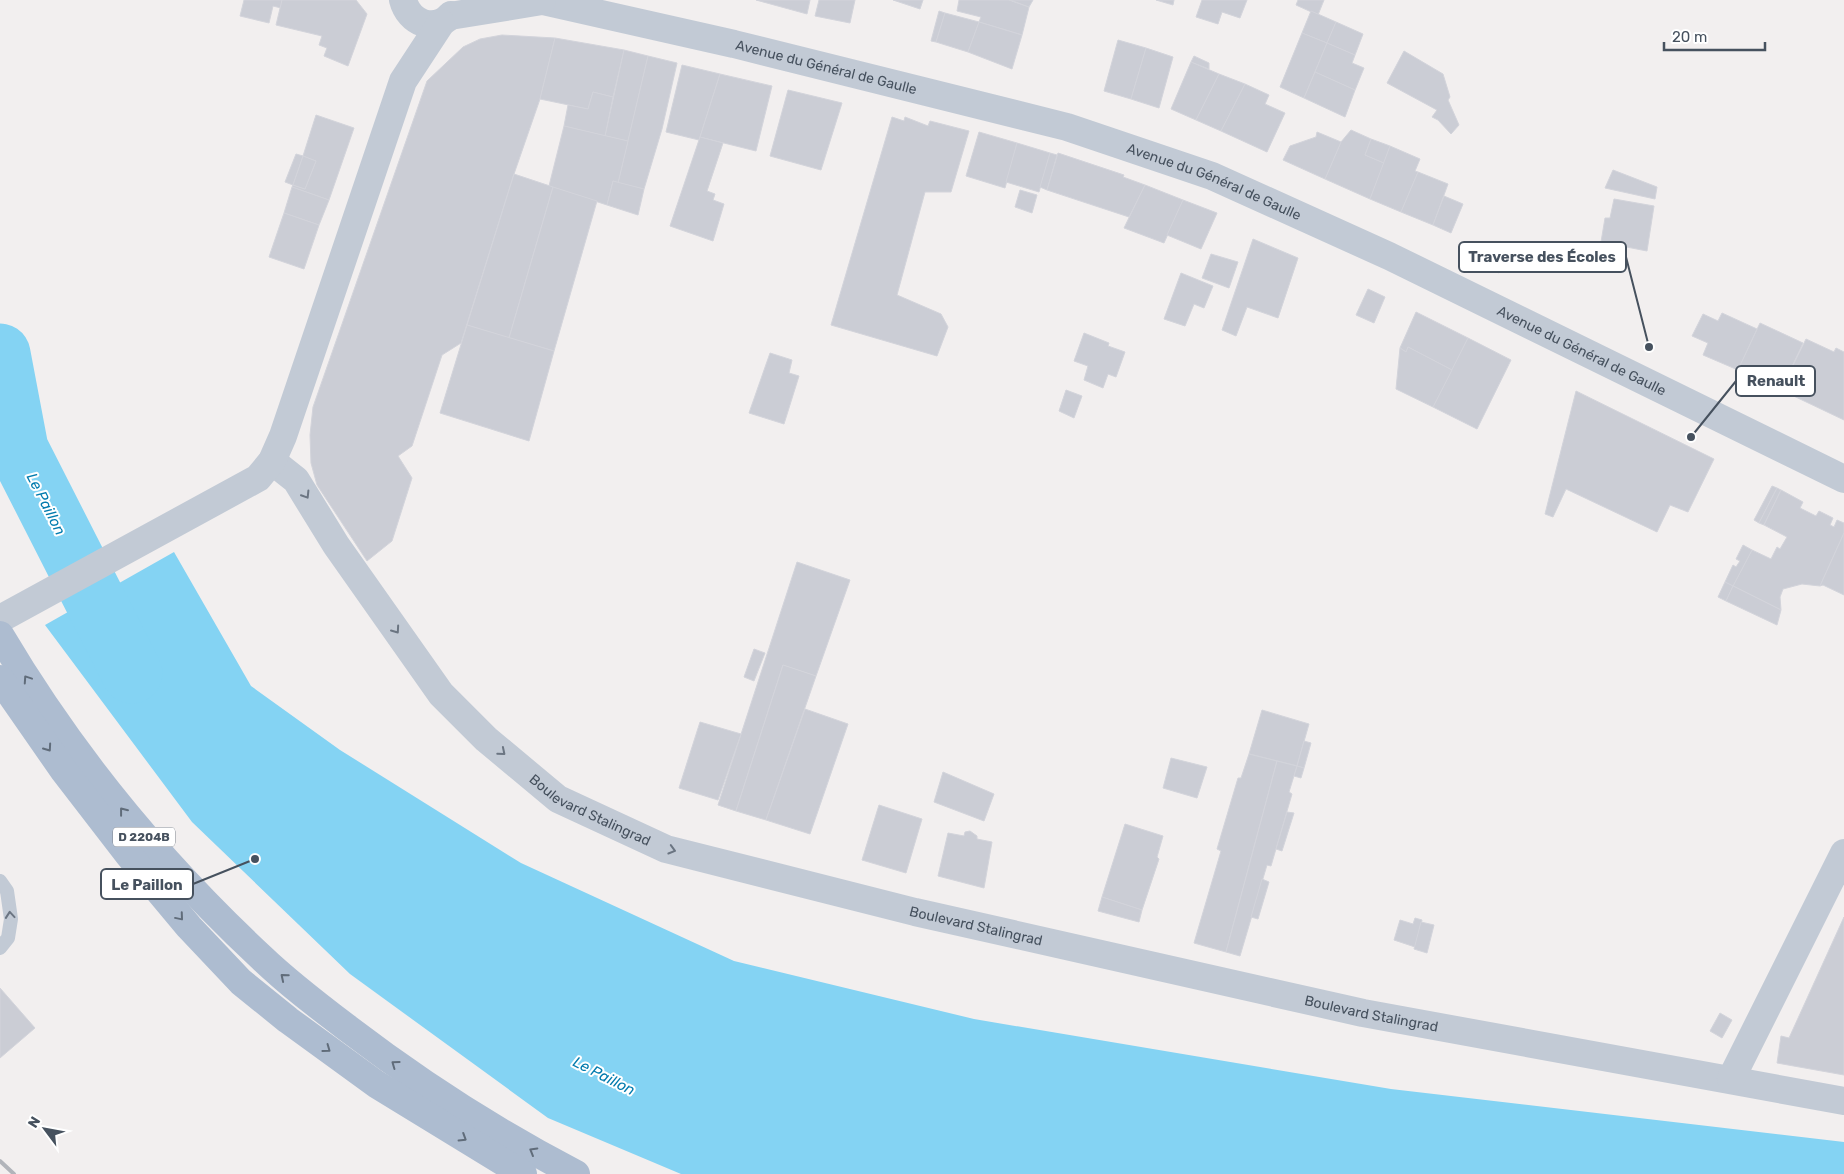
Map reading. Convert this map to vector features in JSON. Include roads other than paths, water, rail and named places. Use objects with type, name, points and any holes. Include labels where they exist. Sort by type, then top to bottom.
[{"type":"main road","name":"D 2204B","points":[[0,635],[20,669],[81,758],[145,839],[263,959],[322,1009],[400,1068],[532,1151],[576,1174]]},
{"type":"main road","name":"D 2204B","points":[[0,679],[64,771],[128,854],[189,927],[241,982],[288,1020],[376,1084],[523,1174]]},
{"type":"street","name":"Avenue du Général de Gaulle","points":[[404,3],[414,19],[431,25],[449,13],[540,1],[734,44],[1067,127],[1212,176],[1389,256],[1844,479]]},
{"type":"street","points":[[403,81],[404,3]]},
{"type":"street","points":[[0,619],[258,478],[272,461],[286,427],[403,81],[449,13]]},
{"type":"street","name":"Boulevard Stalingrad","points":[[272,461],[296,480],[336,545],[441,694],[480,732],[558,799],[666,849],[915,912],[1362,1012],[1844,1101]]},
{"type":"street","points":[[1731,1079],[1844,853]]},
{"type":"lane","points":[[0,881],[7,891],[11,919],[8,938],[0,948]]},
{"type":"water","points":[[174,552],[251,686],[340,750],[521,863],[734,961],[974,1019],[1391,1089],[1844,1142],[1844,1174],[681,1174],[548,1118],[350,974],[192,822],[45,625]]},
{"type":"waterway","name":"Le Paillon","points":[[0,354],[18,449],[132,673]]},
{"type":"railway","points":[[0,1161],[14,1174]]},
{"type":"place","name":"Traverse des Écoles","points":[[1649,347]]},
{"type":"place","name":"Renault","points":[[1691,437]]},
{"type":"place","name":"Le Paillon","points":[[255,859]]}]
